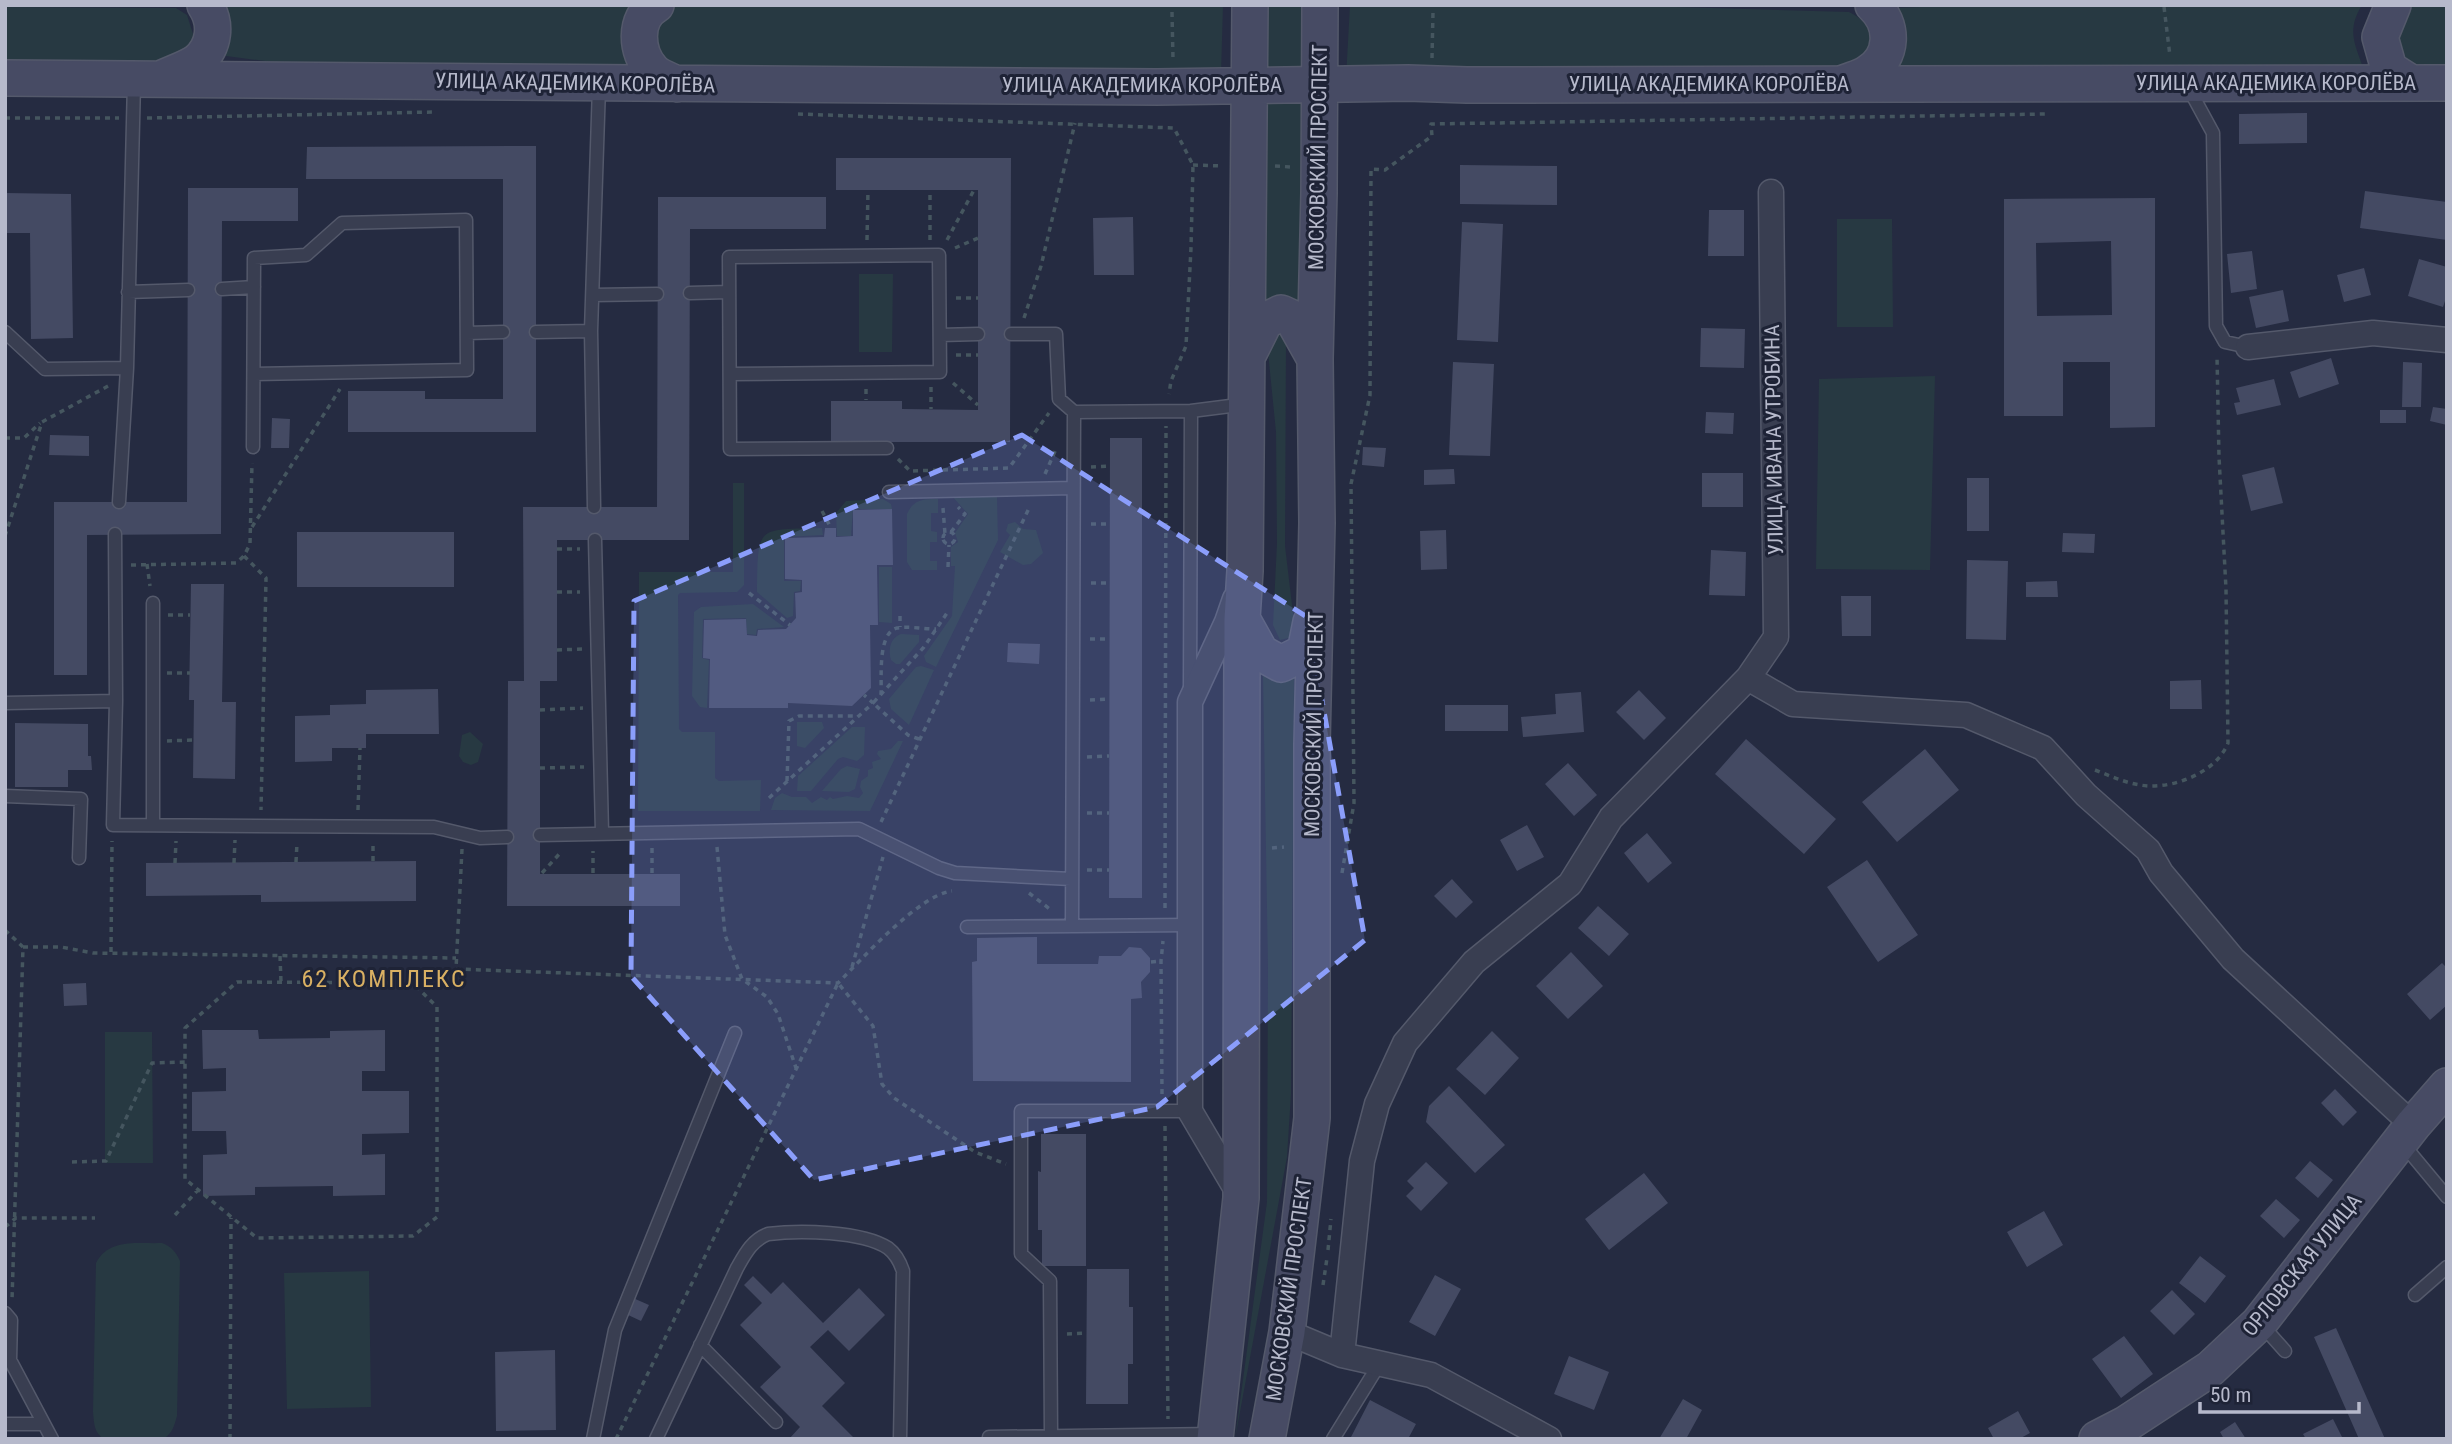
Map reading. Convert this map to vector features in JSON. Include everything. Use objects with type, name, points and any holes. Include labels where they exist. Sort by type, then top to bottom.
[{"type":"street","points":[[147,79],[198,61],[211,42],[214,26],[205,5]]},
{"type":"street","points":[[656,5],[644,19],[638,36],[643,56],[653,72],[677,84]]},
{"type":"street","points":[[1215,1436],[1241,1198],[1242,619],[1245,571],[1250,5]]},
{"type":"street","name":"МОСКОВСКИЙ ПРОСПЕКТ","points":[[1267,1439],[1287,1332],[1312,1118],[1312,744],[1316,598],[1315,359],[1320,5]]},
{"type":"street","points":[[1842,84],[1869,73],[1884,58],[1889,39],[1886,20],[1873,5]]},
{"type":"street","points":[[2393,5],[2380,37],[2389,69],[2411,83]]},
{"type":"street","name":"УЛИЦА АКАДЕМИКА КОРОЛЁВА","points":[[5,78],[677,84],[1842,84],[2178,74],[2447,83]]},
{"type":"street","name":"УЛИЦА ИВАНА УТРОБИНА","points":[[1342,1354],[1362,1161],[1377,1104],[1405,1043],[1474,962],[1570,884],[1611,818],[1748,678],[1776,637],[1771,192]]},
{"type":"street","points":[[1247,359],[1265,321],[1281,313],[1293,318],[1315,359]]},
{"type":"street","points":[[2248,347],[2373,333],[2447,340]]},
{"type":"street","points":[[1241,1198],[1190,1111],[1190,702],[1227,622],[1245,571]]},
{"type":"street","points":[[1242,619],[1261,653],[1280,664],[1305,652],[1316,598]]},
{"type":"street","points":[[1748,678],[1793,704],[1966,715],[2043,748],[2086,795],[2148,850],[2161,873],[2233,958],[2407,1133]]},
{"type":"street","name":"ОРЛОВСКАЯ УЛИЦА","points":[[2097,1439],[2126,1424],[2210,1370],[2259,1323],[2407,1133],[2447,1086]]},
{"type":"street","points":[[1287,1332],[1342,1354],[1431,1375],[1549,1439]]},
{"type":"lane","points":[[2178,74],[2213,133],[2216,326],[2225,342],[2248,347]]},
{"type":"lane","points":[[119,502],[126,372],[133,118],[147,79]]},
{"type":"lane","points":[[594,507],[591,331],[599,82]]},
{"type":"lane","points":[[253,447],[254,258],[306,256],[342,223],[466,220],[467,370],[254,374]]},
{"type":"lane","points":[[730,374],[940,372],[940,298],[934,255],[729,257],[730,449],[887,448]]},
{"type":"lane","points":[[222,289],[254,287]]},
{"type":"lane","points":[[128,292],[188,290]]},
{"type":"lane","points":[[690,293],[729,292]]},
{"type":"lane","points":[[593,295],[657,294]]},
{"type":"lane","points":[[536,332],[591,331]]},
{"type":"lane","points":[[5,332],[45,369],[126,372]]},
{"type":"lane","points":[[467,333],[503,332]]},
{"type":"lane","points":[[940,335],[978,334]]},
{"type":"lane","points":[[1015,334],[1056,334],[1059,399],[1074,412],[1191,411],[1246,404]]},
{"type":"lane","points":[[1190,702],[1191,411]]},
{"type":"lane","points":[[1072,926],[1074,412]]},
{"type":"lane","points":[[889,492],[1073,488]]},
{"type":"lane","points":[[115,534],[116,701],[113,825],[434,827],[480,838],[507,837]]},
{"type":"lane","points":[[595,544],[600,766],[598,832]]},
{"type":"lane","points":[[153,603],[153,825]]},
{"type":"lane","points":[[5,703],[116,701]]},
{"type":"lane","points":[[5,796],[81,799],[79,858]]},
{"type":"lane","points":[[540,835],[859,829],[955,873],[1071,879]]},
{"type":"lane","points":[[967,927],[1190,925]]},
{"type":"lane","points":[[593,1439],[615,1330],[735,1033]]},
{"type":"lane","points":[[1051,1435],[1050,1281],[1021,1254],[1021,1111],[1190,1111]]},
{"type":"lane","points":[[2407,1133],[2447,1197]]},
{"type":"lane","points":[[656,1439],[748,1249],[760,1237],[778,1233],[829,1233],[886,1247],[900,1261],[905,1284],[900,1439]]},
{"type":"lane","points":[[2415,1294],[2447,1267]]},
{"type":"lane","points":[[8,1316],[10,1360],[52,1439]]},
{"type":"lane","points":[[2259,1323],[2285,1351]]},
{"type":"lane","points":[[700,1345],[776,1422]]},
{"type":"lane","points":[[1333,1439],[1380,1363]]},
{"type":"lane","points":[[5,1424],[43,1424]]},
{"type":"lane","points":[[989,1439],[1051,1435],[1215,1436]]},
{"type":"path","points":[[2164,7],[2178,74]]},
{"type":"path","points":[[1172,12],[1172,62]]},
{"type":"path","points":[[1432,61],[1433,12]]},
{"type":"path","points":[[5,118],[434,111]]},
{"type":"path","points":[[789,114],[1174,128],[1193,165],[1186,346],[1171,381],[1166,410]]},
{"type":"path","points":[[1369,362],[1371,169],[1385,170],[1432,136],[1432,124],[2057,114]]},
{"type":"path","points":[[1015,334],[1041,266],[1075,123]]},
{"type":"path","points":[[1193,165],[1230,166]]},
{"type":"path","points":[[1269,166],[1294,168]]},
{"type":"path","points":[[867,255],[868,190]]},
{"type":"path","points":[[930,190],[934,255]]},
{"type":"path","points":[[934,255],[974,190]]},
{"type":"path","points":[[934,255],[978,238]]},
{"type":"path","points":[[940,298],[978,298]]},
{"type":"path","points":[[2089,767],[2123,782],[2148,786],[2165,785],[2183,780],[2214,764],[2228,743],[2226,589],[2218,457],[2216,326]]},
{"type":"path","points":[[940,355],[978,355]]},
{"type":"path","points":[[5,438],[24,438],[42,422],[126,372]]},
{"type":"path","points":[[251,528],[351,372]]},
{"type":"path","points":[[940,372],[978,405]]},
{"type":"path","points":[[887,448],[910,471],[1009,468],[1059,399]]},
{"type":"path","points":[[874,836],[1074,412]]},
{"type":"path","points":[[5,536],[42,422]]},
{"type":"path","points":[[115,565],[236,563],[244,556],[250,544],[253,447]]},
{"type":"path","points":[[942,490],[945,534],[943,541],[948,545]]},
{"type":"path","points":[[821,510],[831,528]]},
{"type":"path","points":[[945,534],[951,532],[965,514]]},
{"type":"path","points":[[948,545],[955,539],[951,532]]},
{"type":"path","points":[[557,549],[595,544]]},
{"type":"path","points":[[948,545],[948,566]]},
{"type":"path","points":[[244,556],[266,578],[261,826]]},
{"type":"path","points":[[147,564],[153,603]]},
{"type":"path","points":[[557,592],[596,591]]},
{"type":"path","points":[[749,593],[790,625]]},
{"type":"path","points":[[769,798],[881,695],[947,613]]},
{"type":"path","points":[[900,615],[900,628]]},
{"type":"path","points":[[881,695],[884,640],[892,630],[936,629]]},
{"type":"path","points":[[557,650],[597,649]]},
{"type":"path","points":[[864,695],[908,735],[919,739]]},
{"type":"path","points":[[540,710],[599,708]]},
{"type":"path","points":[[787,782],[789,721],[799,716],[858,716]]},
{"type":"path","points":[[153,741],[193,740]]},
{"type":"path","points":[[358,790],[360,748]]},
{"type":"path","points":[[540,768],[600,766]]},
{"type":"path","points":[[111,953],[113,825]]},
{"type":"path","points":[[652,831],[652,873]]},
{"type":"path","points":[[715,831],[725,935],[742,979],[767,997],[778,1014],[796,1068]]},
{"type":"path","points":[[593,873],[598,832]]},
{"type":"path","points":[[462,834],[456,969],[838,982],[873,1026],[882,1084],[894,1098],[975,1152],[1021,1170]]},
{"type":"path","points":[[542,873],[578,834]]},
{"type":"path","points":[[851,970],[887,842]]},
{"type":"path","points":[[616,1439],[838,982],[908,915],[937,896],[956,890]]},
{"type":"path","points":[[1017,893],[1030,894],[1072,926]]},
{"type":"path","points":[[5,930],[23,947],[61,947],[93,953],[456,958]]},
{"type":"path","points":[[8,1316],[16,1218],[23,947]]},
{"type":"path","points":[[280,956],[281,982]]},
{"type":"path","points":[[1151,962],[1161,961]]},
{"type":"path","points":[[237,982],[414,983],[437,1007],[437,1217],[413,1236],[257,1238],[185,1179],[185,1062],[185,1028],[237,982]]},
{"type":"path","points":[[72,1162],[106,1161],[152,1063],[185,1062]]},
{"type":"path","points":[[175,1215],[198,1190]]},
{"type":"path","points":[[5,1227],[16,1218],[95,1218]]},
{"type":"path","points":[[230,1439],[231,1218]]},
{"type":"highlighted area","points":[[1022,435],[1307,617],[1365,940],[1157,1107],[814,1180],[631,976],[634,601]]},
{"type":"shaded area","points":[[222,5],[638,5],[636,71],[310,67],[219,55]]},
{"type":"shaded area","points":[[1223,5],[1221,75],[668,67],[654,46],[656,22],[671,7]]},
{"type":"shaded area","points":[[1267,5],[1303,5],[1302,73],[1266,72]]},
{"type":"shaded area","points":[[1350,5],[1609,5],[1849,12],[1866,25],[1874,45],[1859,67],[1346,78]]},
{"type":"shaded area","points":[[1976,5],[2362,5],[2357,14],[2353,36],[2363,67],[1888,71],[1890,8]]},
{"type":"shaded area","points":[[2447,5],[2447,70],[2416,68],[2406,61],[2402,54],[2394,32],[2410,7]]},
{"type":"shaded area","points":[[5,7],[176,8],[187,15],[194,37],[190,48],[166,62],[5,61]]},
{"type":"shaded area","points":[[1303,97],[1301,311],[1263,310],[1265,98]]},
{"type":"shaded area","points":[[1837,219],[1892,219],[1893,327],[1837,327]]},
{"type":"shaded area","points":[[859,274],[893,274],[892,352],[859,352]]},
{"type":"shaded area","points":[[1275,332],[1282,333],[1286,340],[1285,546],[1295,630],[1293,637],[1280,640],[1273,625],[1277,543],[1276,432],[1267,342]]},
{"type":"shaded area","points":[[1935,376],[1930,570],[1816,569],[1819,379]]},
{"type":"shaded area","points":[[733,483],[744,483],[744,585],[737,592],[678,595],[679,729],[682,732],[715,732],[715,778],[719,781],[761,780],[760,811],[638,811],[639,572],[733,572]]},
{"type":"shaded area","points":[[952,496],[997,497],[998,540],[936,667],[926,662],[924,656],[952,616],[955,566],[951,566],[951,547],[958,542],[955,533],[968,514]]},
{"type":"shaded area","points":[[883,499],[891,504],[892,509],[853,509],[851,536],[837,536],[836,513],[846,501]]},
{"type":"shaded area","points":[[938,499],[938,513],[931,513],[931,531],[937,532],[937,542],[930,542],[930,561],[937,561],[937,570],[912,570],[907,562],[907,514],[913,505],[920,501]]},
{"type":"shaded area","points":[[1015,522],[1023,529],[1036,530],[1043,553],[1031,564],[1023,565],[1000,552],[1010,535],[1006,531],[1008,524]]},
{"type":"shaded area","points":[[822,528],[823,535],[784,537],[784,581],[801,581],[800,591],[794,592],[793,616],[787,618],[757,592],[761,542],[765,535],[773,531]]},
{"type":"shaded area","points":[[879,567],[892,567],[892,623],[879,622]]},
{"type":"shaded area","points":[[753,604],[784,627],[757,629],[756,635],[747,634],[746,618],[703,619],[702,658],[709,660],[707,708],[700,707],[692,696],[694,612],[701,607]]},
{"type":"shaded area","points":[[901,634],[919,635],[919,642],[900,664],[896,664],[891,660],[890,648],[894,638]]},
{"type":"shaded area","points":[[916,667],[934,670],[909,725],[891,709],[889,699]]},
{"type":"shaded area","points":[[1263,675],[1274,680],[1294,678],[1291,1094],[1287,1157],[1235,1439],[1267,1202],[1268,966]]},
{"type":"shaded area","points":[[797,722],[822,722],[824,728],[805,748],[797,746]]},
{"type":"shaded area","points":[[852,727],[865,727],[864,755],[857,761],[843,757],[838,759],[811,791],[797,791],[798,776]]},
{"type":"shaded area","points":[[470,732],[483,744],[478,762],[471,765],[463,762],[459,756],[462,735]]},
{"type":"shaded area","points":[[898,741],[903,741],[870,811],[771,810],[775,798],[782,793],[792,797],[806,797],[812,803],[821,797],[827,800],[830,797],[859,798],[863,793],[861,781],[868,776],[868,770],[873,768],[872,762],[881,759],[878,751],[891,749]]},
{"type":"shaded area","points":[[847,766],[860,769],[855,789],[849,792],[822,791],[841,769]]},
{"type":"shaded area","points":[[105,1032],[152,1032],[153,1163],[105,1163]]},
{"type":"shaded area","points":[[162,1243],[173,1250],[180,1261],[176,1420],[171,1432],[163,1439],[104,1439],[96,1431],[93,1412],[96,1263],[108,1249],[116,1246]]},
{"type":"shaded area","points":[[369,1271],[371,1407],[287,1409],[284,1273]]},
{"type":"building","points":[[2307,113],[2307,143],[2239,144],[2239,114]]},
{"type":"building","points":[[536,146],[536,432],[348,432],[348,391],[425,391],[425,399],[503,399],[503,179],[306,179],[307,147]]},
{"type":"building","points":[[836,158],[1011,158],[1010,442],[831,442],[831,401],[902,401],[902,409],[978,410],[978,190],[836,190]]},
{"type":"building","points":[[1460,165],[1557,166],[1557,205],[1460,204]]},
{"type":"building","points":[[188,188],[298,188],[298,221],[222,221],[221,534],[87,535],[87,675],[54,675],[54,502],[187,502]]},
{"type":"building","points":[[2365,191],[2447,202],[2447,240],[2360,228]]},
{"type":"building","points":[[5,193],[71,194],[73,338],[31,339],[30,233],[5,233]]},
{"type":"building","points":[[658,197],[826,197],[826,229],[690,229],[689,540],[557,540],[557,681],[540,681],[540,874],[680,874],[680,906],[507,906],[508,681],[524,681],[523,507],[657,507]]},
{"type":"building","points":[[2155,198],[2155,427],[2110,428],[2110,362],[2063,362],[2063,416],[2004,416],[2004,199]],"holes":[[[2111,241],[2112,315],[2037,316],[2036,243]]]},
{"type":"building","points":[[1709,210],[1744,210],[1744,256],[1708,256]]},
{"type":"building","points":[[1133,217],[1134,275],[1094,275],[1093,218]]},
{"type":"building","points":[[1462,222],[1503,224],[1498,342],[1457,340]]},
{"type":"building","points":[[2252,251],[2257,289],[2231,293],[2227,254]]},
{"type":"building","points":[[2419,259],[2447,267],[2447,295],[2443,307],[2408,296]]},
{"type":"building","points":[[2364,268],[2371,295],[2344,302],[2337,275]]},
{"type":"building","points":[[2283,290],[2289,321],[2256,328],[2249,297]]},
{"type":"building","points":[[1701,328],[1745,329],[1744,368],[1700,367]]},
{"type":"building","points":[[2331,358],[2339,384],[2299,398],[2290,372]]},
{"type":"building","points":[[1453,362],[1494,364],[1490,456],[1449,455]]},
{"type":"building","points":[[2403,362],[2422,363],[2421,407],[2402,407]]},
{"type":"building","points":[[2274,379],[2281,405],[2237,415],[2234,403],[2240,402],[2236,388]]},
{"type":"building","points":[[2433,407],[2447,409],[2447,425],[2430,421]]},
{"type":"building","points":[[2380,410],[2406,410],[2406,423],[2380,423]]},
{"type":"building","points":[[1706,412],[1734,413],[1733,434],[1705,433]]},
{"type":"building","points":[[272,418],[290,419],[289,448],[271,448]]},
{"type":"building","points":[[50,435],[89,436],[89,456],[49,455]]},
{"type":"building","points":[[1110,438],[1142,438],[1142,898],[1109,898]]},
{"type":"building","points":[[1363,447],[1386,448],[1384,467],[1362,465]]},
{"type":"building","points":[[2274,467],[2283,503],[2251,511],[2242,475]]},
{"type":"building","points":[[1454,469],[1455,484],[1424,485],[1424,470]]},
{"type":"building","points":[[1702,473],[1743,473],[1743,507],[1702,507]]},
{"type":"building","points":[[1967,478],[1989,478],[1989,531],[1967,531]]},
{"type":"building","points":[[892,509],[893,565],[877,565],[878,625],[870,625],[871,688],[852,706],[788,703],[788,708],[709,708],[710,659],[703,658],[704,620],[746,619],[747,635],[757,636],[758,630],[786,629],[796,618],[795,593],[802,592],[802,580],[785,579],[785,538],[824,537],[825,528],[836,528],[836,537],[853,536],[853,510]]},
{"type":"building","points":[[1446,530],[1447,569],[1421,570],[1420,531]]},
{"type":"building","points":[[297,532],[454,532],[454,587],[297,587]]},
{"type":"building","points":[[2063,533],[2095,534],[2094,553],[2062,552]]},
{"type":"building","points":[[1711,550],[1746,552],[1745,596],[1709,595]]},
{"type":"building","points":[[1967,560],[2008,561],[2006,640],[1966,639]]},
{"type":"building","points":[[2057,581],[2058,597],[2026,597],[2026,582]]},
{"type":"building","points":[[191,584],[224,584],[222,702],[236,702],[235,779],[193,778],[194,700],[189,700]]},
{"type":"building","points":[[1841,596],[1871,596],[1871,636],[1842,636]]},
{"type":"building","points":[[1008,643],[1040,644],[1039,664],[1007,662]]},
{"type":"building","points":[[2201,680],[2202,709],[2170,709],[2170,681]]},
{"type":"building","points":[[438,689],[439,734],[366,734],[366,748],[332,748],[332,761],[295,762],[295,716],[330,715],[330,705],[366,704],[366,690]]},
{"type":"building","points":[[1639,690],[1666,718],[1644,740],[1616,712]]},
{"type":"building","points":[[1581,692],[1584,732],[1523,737],[1521,717],[1556,714],[1555,694]]},
{"type":"building","points":[[1445,705],[1508,705],[1508,731],[1445,731]]},
{"type":"building","points":[[15,723],[88,724],[88,756],[91,756],[92,770],[68,770],[68,787],[15,787]]},
{"type":"building","points":[[1746,739],[1836,819],[1804,854],[1715,774]]},
{"type":"building","points":[[1925,749],[1959,790],[1897,842],[1862,802]]},
{"type":"building","points":[[1568,763],[1597,795],[1574,816],[1545,784]]},
{"type":"building","points":[[1527,825],[1544,857],[1517,871],[1500,840]]},
{"type":"building","points":[[1647,833],[1672,863],[1648,883],[1624,853]]},
{"type":"building","points":[[1867,860],[1918,935],[1878,962],[1827,887]]},
{"type":"building","points":[[416,861],[416,901],[261,902],[261,895],[146,896],[146,863]]},
{"type":"building","points":[[1452,879],[1473,902],[1456,918],[1434,896]]},
{"type":"building","points":[[1598,906],[1629,934],[1609,956],[1578,928]]},
{"type":"building","points":[[1037,937],[1037,964],[1098,964],[1099,956],[1121,956],[1129,947],[1141,948],[1150,958],[1150,972],[1141,982],[1142,998],[1131,999],[1131,1082],[973,1081],[972,962],[977,961],[977,938]]},
{"type":"building","points":[[1571,952],[1603,986],[1568,1019],[1536,986]]},
{"type":"building","points":[[2442,963],[2447,968],[2447,1005],[2430,1020],[2407,994]]},
{"type":"building","points":[[86,983],[87,1005],[64,1006],[63,984]]},
{"type":"building","points":[[202,1030],[258,1030],[259,1039],[330,1038],[330,1031],[385,1030],[385,1071],[362,1071],[362,1091],[409,1091],[409,1133],[362,1134],[362,1155],[385,1154],[385,1195],[333,1196],[333,1186],[255,1187],[255,1195],[203,1196],[203,1155],[227,1154],[226,1131],[192,1131],[192,1092],[226,1091],[226,1068],[203,1069]]},
{"type":"building","points":[[1492,1031],[1519,1058],[1485,1095],[1456,1069]]},
{"type":"building","points":[[1449,1086],[1505,1145],[1475,1173],[1426,1122],[1429,1106]]},
{"type":"building","points":[[2335,1089],[2357,1112],[2343,1126],[2321,1103]]},
{"type":"building","points":[[1041,1134],[1086,1134],[1086,1266],[1042,1266],[1042,1230],[1038,1230]]},
{"type":"building","points":[[2310,1161],[2333,1180],[2318,1198],[2295,1178]]},
{"type":"building","points":[[1426,1162],[1448,1183],[1421,1211],[1406,1196],[1414,1188],[1407,1181]]},
{"type":"building","points":[[1644,1173],[1668,1203],[1609,1250],[1585,1219]]},
{"type":"building","points":[[2276,1199],[2300,1220],[2284,1238],[2260,1216]]},
{"type":"building","points":[[2044,1211],[2063,1245],[2027,1267],[2007,1232]]},
{"type":"building","points":[[2200,1256],[2226,1276],[2205,1303],[2179,1283]]},
{"type":"building","points":[[1087,1269],[1129,1269],[1129,1307],[1133,1307],[1133,1364],[1128,1364],[1128,1404],[1086,1404]]},
{"type":"building","points":[[1435,1275],[1461,1289],[1435,1336],[1409,1322]]},
{"type":"building","points":[[753,1276],[771,1294],[783,1282],[823,1323],[859,1288],[885,1315],[849,1351],[828,1330],[810,1347],[845,1383],[822,1406],[855,1439],[789,1439],[800,1427],[760,1387],[781,1367],[740,1325],[762,1303],[744,1285]]},
{"type":"building","points":[[2172,1290],[2195,1314],[2174,1335],[2150,1311]]},
{"type":"building","points":[[633,1298],[649,1305],[641,1321],[626,1314]]},
{"type":"building","points":[[2336,1328],[2385,1439],[2359,1439],[2314,1337]]},
{"type":"building","points":[[2124,1336],[2153,1374],[2121,1398],[2092,1359]]},
{"type":"building","points":[[555,1350],[556,1430],[496,1431],[495,1352]]},
{"type":"building","points":[[1569,1356],[1609,1372],[1594,1410],[1554,1394]]},
{"type":"building","points":[[1683,1399],[1702,1410],[1686,1439],[1659,1439]]},
{"type":"building","points":[[1370,1400],[1416,1424],[1408,1439],[1350,1439]]},
{"type":"building","points":[[2018,1411],[2030,1433],[2019,1439],[1994,1439],[1988,1428]]},
{"type":"building","points":[[2333,1419],[2343,1439],[2306,1439],[2303,1434]]},
{"type":"building","points":[[2235,1422],[2246,1439],[2224,1439],[2220,1432]]},
{"type":"district","name":"62 КОМПЛЕКС","points":[[384,979]]}]
